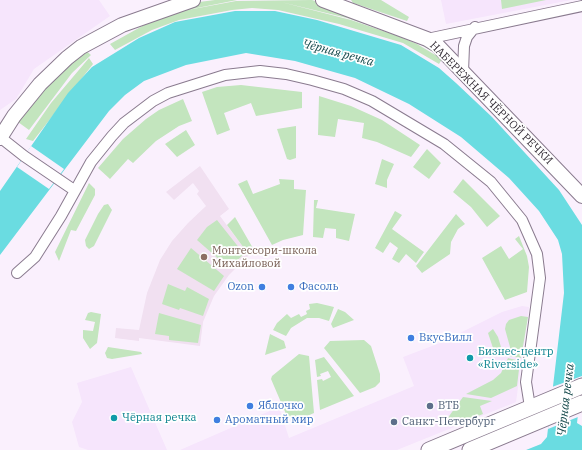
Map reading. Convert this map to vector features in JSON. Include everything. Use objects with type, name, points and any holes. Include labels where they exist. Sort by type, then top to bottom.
[{"type":"main road","points":[[428,450],[582,386]]},
{"type":"main road","points":[[470,450],[580,404]]},
{"type":"street","points":[[74,190],[0,138],[14,116],[40,84],[67,58],[81,48],[122,25],[193,0]]},
{"type":"street","name":"НАБЕРЕЖНАЯ ЧЁРНОЙ РЕЧКИ","points":[[323,0],[427,39],[437,45],[582,196]]},
{"type":"street","points":[[427,39],[475,27],[582,6]]},
{"type":"street","points":[[463,72],[464,46],[467,36],[475,27]]},
{"type":"street","points":[[17,273],[35,257],[61,216],[74,190],[91,162],[124,123],[153,101],[168,93],[225,75],[260,71],[286,74],[312,80],[344,89],[372,101],[444,144],[491,182],[522,220],[537,254],[540,278],[526,382],[530,407]]},
{"type":"shaded area","points":[[0,0],[99,0],[110,16],[34,69],[16,99],[0,110]]},
{"type":"shaded area","points":[[441,0],[571,0],[446,24]]},
{"type":"shaded area","name":"Монтессори-школа Михайловой","points":[[200,166],[229,209],[220,216],[249,255],[229,275],[214,296],[203,322],[200,346],[139,338],[139,341],[115,338],[116,328],[139,330],[147,293],[160,260],[172,241],[206,206],[197,194],[199,191],[193,183],[174,200],[166,192]]},
{"type":"shaded area","points":[[522,306],[529,307],[516,402],[397,450],[180,450],[279,407],[289,438],[414,386],[403,357],[440,343],[502,312]]},
{"type":"shaded area","points":[[131,367],[167,450],[88,450],[79,447],[72,422],[82,402],[77,383]]},
{"type":"green space","points":[[237,0],[177,12],[236,1],[312,0],[364,17],[434,45],[443,58],[418,43],[398,35],[347,18],[281,2],[351,20],[398,36],[417,44],[442,59],[439,64],[403,43],[339,24],[278,10],[252,8],[232,10],[179,20],[152,30],[115,50],[110,44],[146,24],[199,2]]},
{"type":"green space","points":[[351,0],[381,0],[409,17],[407,21],[353,3]]},
{"type":"green space","points":[[501,0],[546,0],[502,9]]},
{"type":"green space","points":[[84,49],[91,55],[72,73],[29,130],[18,122],[31,103]]},
{"type":"green space","points":[[89,58],[93,64],[33,141],[26,139],[51,103]]},
{"type":"green space","points":[[241,85],[302,92],[302,108],[256,116],[251,103],[224,113],[230,130],[217,135],[202,92],[217,87]]},
{"type":"green space","points":[[319,96],[351,106],[382,120],[420,145],[411,157],[377,142],[362,138],[364,123],[338,119],[335,137],[318,135]]},
{"type":"green space","points":[[183,99],[192,121],[179,126],[156,141],[133,163],[128,159],[110,179],[98,168],[123,139],[146,119],[159,110]]},
{"type":"green space","points":[[296,126],[296,158],[290,160],[287,159],[277,129]]},
{"type":"green space","points":[[186,130],[195,145],[177,157],[165,144]]},
{"type":"green space","points":[[427,149],[441,163],[429,179],[413,167]]},
{"type":"green space","points":[[382,159],[394,164],[387,180],[387,188],[375,184]]},
{"type":"green space","points":[[279,179],[294,180],[294,189],[306,190],[303,235],[283,240],[272,245],[238,184],[247,180],[253,194],[280,184]]},
{"type":"green space","points":[[463,179],[500,216],[487,227],[471,207],[453,192]]},
{"type":"green space","points":[[89,183],[95,189],[95,195],[76,231],[71,230],[59,261],[55,252]]},
{"type":"green space","points":[[314,200],[318,200],[316,208],[355,214],[349,241],[336,238],[336,229],[325,228],[323,238],[313,237]]},
{"type":"green space","points":[[108,204],[112,210],[94,246],[89,249],[86,246],[85,240],[98,214],[104,205]]},
{"type":"green space","points":[[395,211],[402,215],[392,229],[424,252],[416,263],[406,254],[399,263],[392,259],[398,248],[390,242],[383,253],[375,248]]},
{"type":"green space","points":[[456,214],[465,224],[458,229],[451,242],[450,254],[422,273],[416,266]]},
{"type":"green space","points":[[235,217],[254,250],[249,255],[227,225]]},
{"type":"green space","points":[[217,220],[244,254],[229,268],[197,240],[207,227]]},
{"type":"green space","points":[[519,236],[527,256],[529,267],[527,292],[505,300],[482,258],[501,246],[509,259],[523,249],[515,239]]},
{"type":"green space","points":[[191,248],[224,276],[214,291],[177,269]]},
{"type":"green space","points":[[168,284],[185,291],[187,287],[209,299],[203,316],[180,308],[179,310],[162,304]]},
{"type":"green space","points":[[317,303],[334,307],[329,321],[319,318],[307,318],[291,328],[286,336],[273,330],[277,323],[287,314],[291,318],[299,314],[301,317],[307,314],[306,311],[310,309],[309,304]]},
{"type":"green space","points":[[338,309],[345,312],[354,320],[333,328],[331,324]]},
{"type":"green space","points":[[91,312],[101,314],[97,343],[90,349],[83,338],[83,330],[93,331],[95,322],[85,320],[88,313]]},
{"type":"green space","points":[[159,313],[201,325],[198,343],[169,340],[169,336],[155,334]]},
{"type":"green space","points":[[521,316],[528,317],[521,358],[509,356],[510,347],[505,329],[509,320]]},
{"type":"green space","points":[[493,329],[498,337],[501,347],[499,354],[495,354],[488,333]]},
{"type":"green space","points":[[270,334],[284,341],[286,348],[265,355]]},
{"type":"green space","points":[[364,340],[371,346],[380,374],[380,382],[375,387],[360,393],[324,348],[330,341]]},
{"type":"green space","points":[[108,347],[141,352],[142,354],[112,359],[107,358],[105,353]]},
{"type":"green space","points":[[299,354],[309,356],[314,413],[298,420],[292,419],[286,414],[271,379],[272,376]]},
{"type":"green space","points":[[324,357],[354,396],[320,410],[317,380],[322,379],[323,381],[331,377],[328,371],[317,377],[315,360]]},
{"type":"green space","points":[[508,358],[520,361],[517,386],[491,398],[466,394],[493,380],[501,373]]},
{"type":"green space","points":[[463,397],[492,401],[480,406],[483,414],[463,422],[459,417],[444,423]]},
{"type":"water","points":[[235,11],[275,11],[317,20],[401,45],[439,68],[456,83],[492,117],[559,190],[582,225],[582,380],[577,423],[582,426],[582,450],[526,450],[541,444],[547,437],[564,293],[562,254],[558,240],[539,211],[509,178],[461,137],[409,104],[355,78],[295,61],[246,53],[186,65],[144,81],[125,95],[109,111],[0,255],[0,191],[68,93],[92,67],[139,38],[175,22]]},
{"type":"pier","points":[[31,146],[64,169],[49,189],[17,167]]},
{"type":"pier","points":[[582,376],[578,417],[548,429],[552,387]]},
{"type":"place","name":"Монтессори-школа Михайловой","points":[[204,257]]},
{"type":"place","name":"Ozon","points":[[262,287]]},
{"type":"place","name":"Фасоль","points":[[291,287]]},
{"type":"place","name":"ВкусВилл","points":[[411,338]]},
{"type":"place","name":"Бизнес-центр «Riverside»","points":[[470,358]]},
{"type":"place","name":"Яблочко","points":[[250,406]]},
{"type":"place","name":"ВТБ","points":[[430,406]]},
{"type":"place","name":"Чёрная речка","points":[[114,418]]},
{"type":"place","name":"Ароматный мир","points":[[217,420]]},
{"type":"place","name":"Санкт-Петербург","points":[[394,422]]}]
